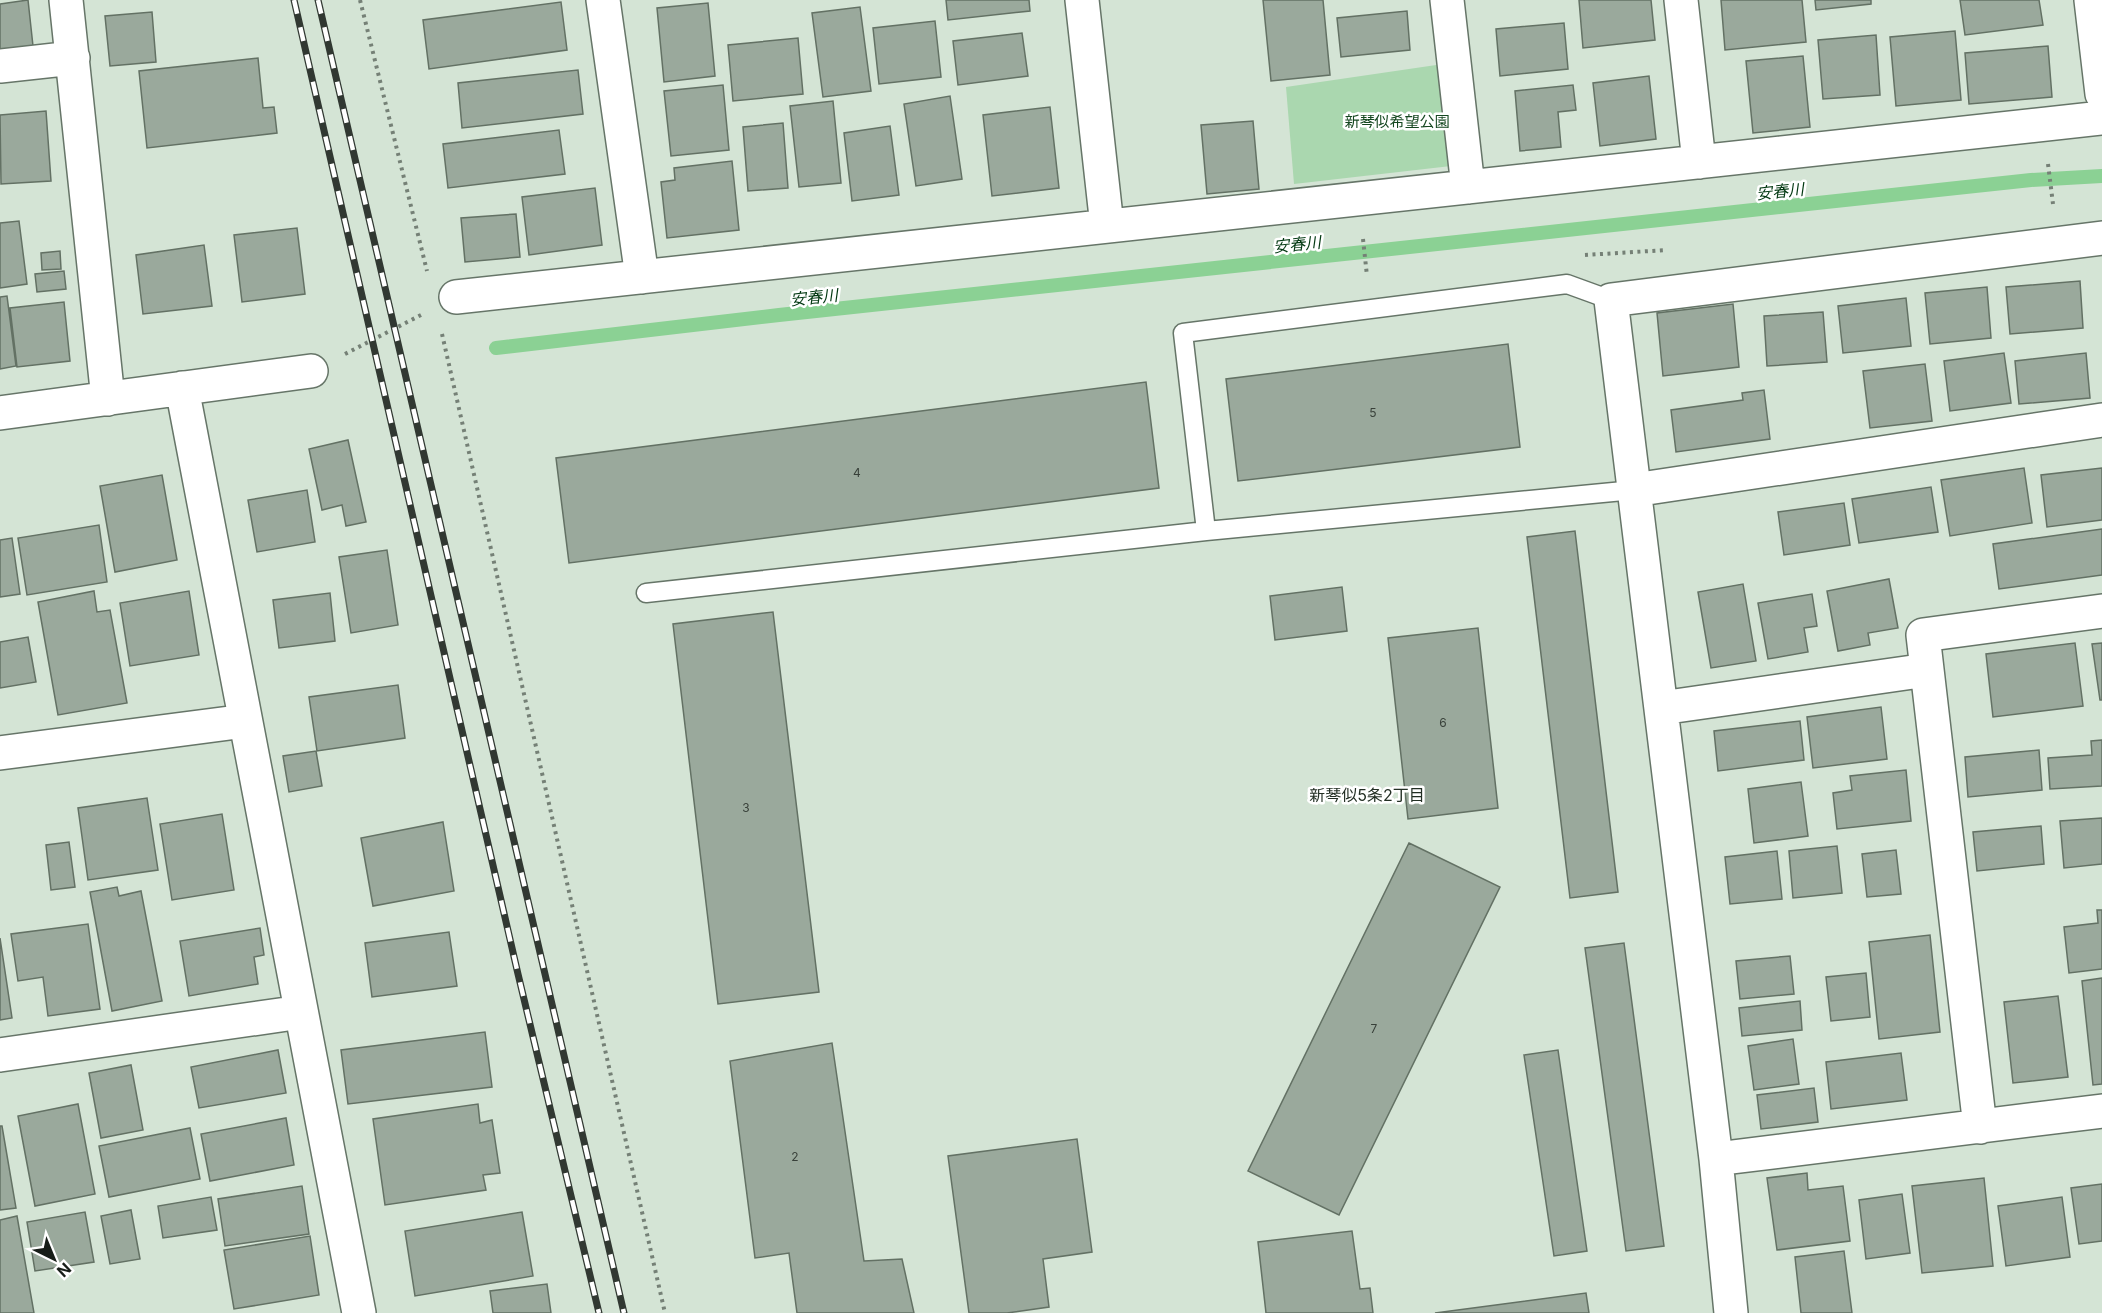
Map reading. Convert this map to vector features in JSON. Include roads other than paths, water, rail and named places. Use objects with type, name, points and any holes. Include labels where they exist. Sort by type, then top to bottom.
[{"type":"street","points":[[66,0],[108,399]]},
{"type":"street","points":[[603,0],[642,277]]},
{"type":"street","points":[[1082,0],[1107,225]]},
{"type":"street","points":[[1447,0],[1468,187]]},
{"type":"street","points":[[1681,0],[1699,162]]},
{"type":"street","points":[[2091,0],[2102,94]]},
{"type":"street","points":[[0,66],[73,58]]},
{"type":"street","points":[[446,302],[642,277],[1107,225],[2102,118]]},
{"type":"street","points":[[1731,1313],[1716,1159],[1611,300],[2102,238]]},
{"type":"street","points":[[0,413],[311,371]]},
{"type":"street","points":[[182,388],[359,1313]]},
{"type":"street","points":[[1634,490],[2102,420]]},
{"type":"street","points":[[1980,1127],[1923,635],[2102,611]]},
{"type":"street","points":[[1661,708],[1928,670]]},
{"type":"street","points":[[0,753],[245,721]]},
{"type":"street","points":[[0,1055],[301,1012]]},
{"type":"street","points":[[1716,1159],[2102,1111]]},
{"type":"lane","points":[[1206,531],[1183,333],[1567,284],[1611,300]]},
{"type":"lane","points":[[645,593],[1206,531],[1634,490]]},
{"type":"waterway","name":"安春川","points":[[496,348],[779,315],[2031,180],[2102,176]]},
{"type":"railway","points":[[294,0],[518,974],[599,1313]]},
{"type":"railway","points":[[318,0],[624,1313]]},
{"type":"district","name":"新琴似5条2丁目","points":[[1367,795]]},
{"type":"park label","name":"新琴似希望公園","points":[[1397,122]]}]
